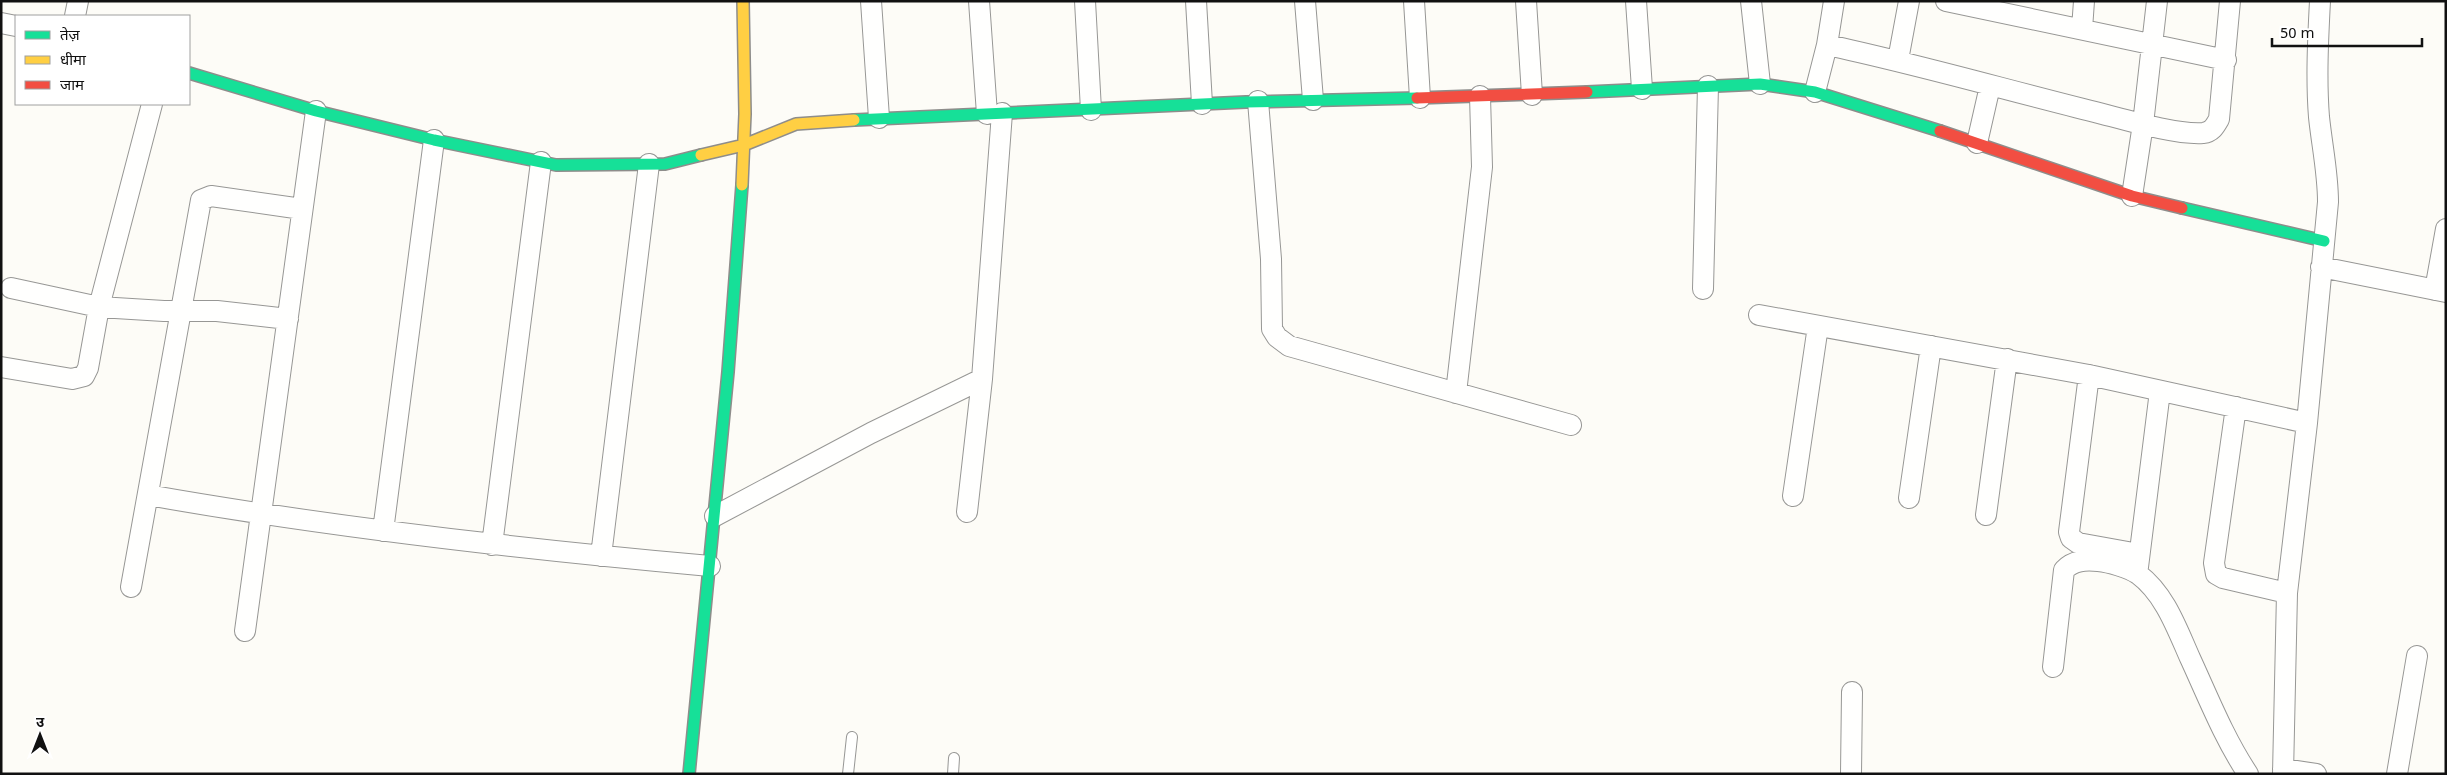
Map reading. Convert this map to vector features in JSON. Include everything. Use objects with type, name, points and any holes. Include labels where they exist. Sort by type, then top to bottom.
[{"type":"street","points":[[74,15],[78,1]]},
{"type":"street","points":[[689,774],[722,447],[744,145],[743,1]]},
{"type":"street","points":[[871,1],[879,118]]},
{"type":"street","points":[[966,512],[982,379],[994,114],[979,1]]},
{"type":"street","points":[[1085,1],[1091,110]]},
{"type":"street","points":[[1196,1],[1202,104]]},
{"type":"street","points":[[1305,1],[1313,100]]},
{"type":"street","points":[[1414,1],[1420,98]]},
{"type":"street","points":[[1526,1],[1532,95]]},
{"type":"street","points":[[1636,1],[1642,89]]},
{"type":"street","points":[[1751,1],[1760,84]]},
{"type":"street","points":[[1815,92],[1827,44],[1834,1]]},
{"type":"street","points":[[1898,60],[1909,1]]},
{"type":"street","points":[[1946,1],[2226,60]]},
{"type":"street","points":[[2082,29],[2084,1]]},
{"type":"street","points":[[2132,196],[2143,124],[2157,1]]},
{"type":"street","points":[[1827,44],[1898,60],[1990,86],[2143,124],[2194,133],[2206,133],[2214,129],[2219,119],[2230,1]]},
{"type":"street","points":[[2316,774],[2283,771],[2287,593],[2307,422],[2328,178],[2319,117],[2320,1]]},
{"type":"street","points":[[1,23],[15,26]]},
{"type":"street","points":[[190,73],[316,111],[434,140],[556,165],[665,164],[744,145],[796,124],[879,118],[1091,110],[1258,101],[1532,95],[1760,84],[1815,92],[1977,143],[2132,196],[2324,241]]},
{"type":"street","points":[[1703,290],[1708,86]]},
{"type":"street","points":[[1977,143],[1990,86]]},
{"type":"street","points":[[1456,393],[1482,167],[1480,96]]},
{"type":"street","points":[[1258,101],[1271,259],[1272,329],[1277,337],[1289,346],[1571,425]]},
{"type":"street","points":[[1,367],[72,379],[84,376],[88,368],[99,307],[152,105]]},
{"type":"street","points":[[245,631],[316,111]]},
{"type":"street","points":[[383,531],[434,140]]},
{"type":"street","points":[[492,545],[541,162]]},
{"type":"street","points":[[601,556],[649,164]]},
{"type":"street","points":[[131,587],[201,200],[211,196],[302,209]]},
{"type":"street","points":[[2321,267],[2440,291],[2446,229]]},
{"type":"street","points":[[11,288],[99,307],[217,311],[288,319]]},
{"type":"street","points":[[1759,315],[2089,375],[2307,422]]},
{"type":"street","points":[[1793,496],[1818,326]]},
{"type":"street","points":[[1909,498],[1931,346]]},
{"type":"street","points":[[1986,515],[2007,359]]},
{"type":"street","points":[[2089,375],[2069,532],[2071,538],[2078,543],[2138,563]]},
{"type":"street","points":[[715,516],[871,433],[982,379]]},
{"type":"street","points":[[2160,391],[2138,563],[2151,587],[2169,612],[2231,748],[2248,774]]},
{"type":"street","points":[[2236,407],[2214,563],[2216,574],[2223,578],[2287,593]]},
{"type":"street","points":[[148,495],[261,515],[492,545],[710,566]]},
{"type":"street","points":[[2053,667],[2064,570],[2071,563],[2086,560],[2138,563]]},
{"type":"street","points":[[2397,774],[2417,656]]},
{"type":"street","points":[[1852,692],[1852,774]]},
{"type":"lane","points":[[848,774],[852,737]]},
{"type":"lane","points":[[953,774],[954,758]]},
{"type":"traffic: fast","points":[[190,73],[316,111],[434,140],[556,165],[665,164],[701,155]]},
{"type":"traffic: fast","points":[[1587,92],[1760,84],[1815,92],[1940,131]]},
{"type":"traffic: fast","points":[[854,120],[1246,102],[1417,98]]},
{"type":"traffic: fast","points":[[689,774],[728,372],[742,185]]},
{"type":"traffic: fast","points":[[2182,208],[2324,241]]},
{"type":"traffic: slow","points":[[742,185],[745,114],[743,1]]},
{"type":"traffic: slow","points":[[701,155],[744,145],[796,124],[854,120]]},
{"type":"traffic: jam","points":[[1417,98],[1587,92]]},
{"type":"traffic: jam","points":[[1940,131],[2132,196],[2182,208]]}]
